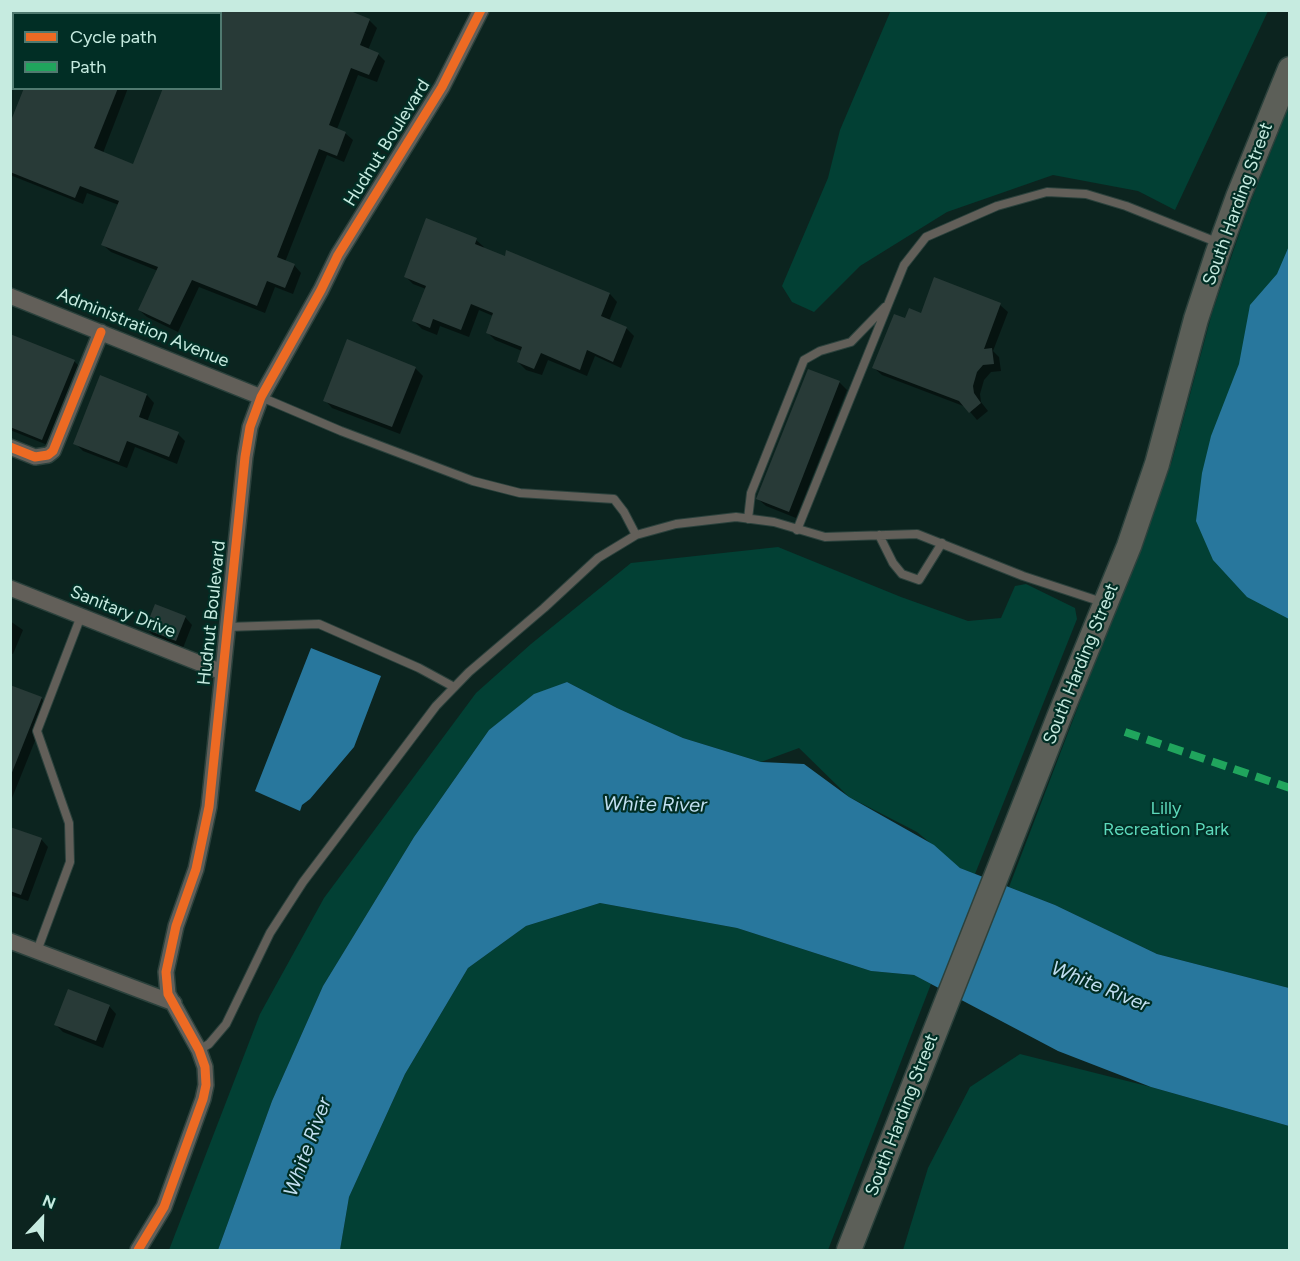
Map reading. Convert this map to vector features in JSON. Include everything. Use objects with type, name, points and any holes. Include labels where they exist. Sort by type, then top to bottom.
[{"type":"main road","name":"South Harding Street","points":[[849,1251],[1059,717],[1129,546],[1151,482],[1196,319],[1221,243],[1290,69]]},
{"type":"street","name":"Hudnut Boulevard","points":[[138,1251],[164,1207],[204,1099],[206,1076],[199,1050],[168,994],[166,972],[176,926],[196,869],[207,823],[244,457],[250,427],[261,397],[344,244],[442,87],[481,10]]},
{"type":"street","name":"Administration Avenue","points":[[10,296],[261,397]]},
{"type":"street","points":[[10,447],[39,458],[55,449],[101,332]]},
{"type":"street","name":"Sanitary Drive","points":[[10,588],[222,672]]},
{"type":"street","points":[[10,941],[174,1003]]},
{"type":"lane","points":[[797,530],[904,265],[926,237],[997,206],[1047,192],[1086,194],[1126,206],[1221,243]]},
{"type":"lane","points":[[748,519],[750,493],[804,360],[820,351],[851,342],[888,304]]},
{"type":"lane","points":[[261,397],[340,431],[473,481],[520,493],[614,499],[636,535]]},
{"type":"lane","points":[[199,1050],[209,1044],[226,1024],[270,933],[303,882],[436,706],[469,672],[598,558],[636,535],[676,524],[736,517],[774,522],[825,537],[917,534],[1023,576],[1106,603]]},
{"type":"lane","points":[[879,536],[892,562],[902,574],[919,580],[942,543]]},
{"type":"lane","points":[[37,951],[70,862],[69,823],[37,731],[81,616]]},
{"type":"lane","points":[[227,627],[319,624],[419,668],[454,687]]},
{"type":"green space","points":[[891,10],[1268,11],[1175,210],[1138,191],[1053,175],[947,212],[860,266],[814,312],[792,302],[782,286],[828,178],[840,130]]},
{"type":"green space","name":"Lilly Recreation Park","points":[[1289,106],[1289,988],[1157,954],[1055,905],[1009,887],[1172,461],[1212,313],[1247,211]]},
{"type":"green space","points":[[778,547],[901,597],[968,621],[1001,618],[1015,586],[1026,584],[1075,608],[1077,619],[975,874],[960,868],[917,832],[849,797],[799,748],[761,762],[683,738],[567,682],[534,695],[489,730],[414,837],[323,986],[272,1101],[218,1250],[169,1250],[260,1014],[324,898],[476,693],[531,644],[631,563]]},
{"type":"green space","points":[[600,903],[737,928],[871,971],[914,975],[931,984],[828,1250],[340,1250],[349,1197],[405,1074],[468,968],[526,926]]},
{"type":"green space","points":[[1020,1054],[1151,1087],[1289,1126],[1289,1250],[903,1250],[928,1168],[970,1087]]},
{"type":"water","points":[[1289,246],[1289,619],[1247,597],[1213,560],[1196,521],[1202,473],[1211,436],[1239,364],[1250,305],[1277,274]]},
{"type":"water","points":[[311,648],[381,676],[354,747],[310,799],[302,805],[300,811],[255,791]]},
{"type":"water","name":"White River","points":[[567,682],[683,738],[761,762],[804,764],[849,797],[934,845],[960,868],[1055,905],[1157,954],[1289,988],[1289,1126],[1151,1087],[1058,1051],[914,975],[871,971],[737,928],[600,903],[526,926],[468,968],[405,1074],[349,1197],[340,1250],[218,1250],[272,1101],[323,986],[414,837],[489,730],[534,694]]},
{"type":"building","points":[[220,10],[348,10],[370,19],[360,45],[379,53],[369,75],[351,68],[329,125],[346,132],[337,156],[319,149],[277,257],[295,264],[285,288],[267,281],[257,306],[192,280],[170,325],[138,310],[158,267],[101,245],[119,201],[80,186],[75,198],[10,172],[10,123],[23,90],[117,90],[94,148],[133,164],[162,90],[222,90],[222,12]]},
{"type":"building","points":[[426,218],[477,238],[475,244],[505,256],[506,250],[610,293],[601,316],[627,327],[613,362],[587,350],[580,370],[541,353],[534,369],[517,362],[522,347],[486,333],[493,313],[471,304],[461,330],[433,319],[430,328],[412,321],[426,286],[404,277]]},
{"type":"building","points":[[934,277],[1001,303],[984,349],[992,348],[994,364],[983,365],[977,372],[973,386],[974,393],[981,403],[969,413],[959,401],[872,368],[894,314],[905,318],[909,308],[921,313]]},
{"type":"building","points":[[10,334],[75,360],[42,440],[10,427]]},
{"type":"building","points":[[347,339],[416,367],[392,427],[323,401]]},
{"type":"building","points":[[808,369],[840,381],[789,512],[756,499]]},
{"type":"building","points":[[100,375],[147,394],[139,417],[179,432],[169,457],[127,441],[119,462],[73,444]]},
{"type":"building","points":[[155,604],[186,616],[176,641],[145,629]]},
{"type":"building","points":[[10,685],[42,697],[11,775],[10,775]]},
{"type":"building","points":[[10,827],[42,838],[21,895],[10,891]]},
{"type":"building","points":[[68,989],[110,1005],[96,1041],[54,1025]]},
{"type":"marked path","points":[[1125,732],[1290,788]]},
{"type":"cycle path","points":[[138,1250],[164,1207],[206,1085],[205,1067],[199,1050],[168,994],[166,972],[176,926],[196,869],[209,807],[250,427],[261,397],[338,255],[442,87],[481,10]]},
{"type":"cycle path","points":[[10,447],[35,457],[48,455],[53,451],[101,332]]}]
